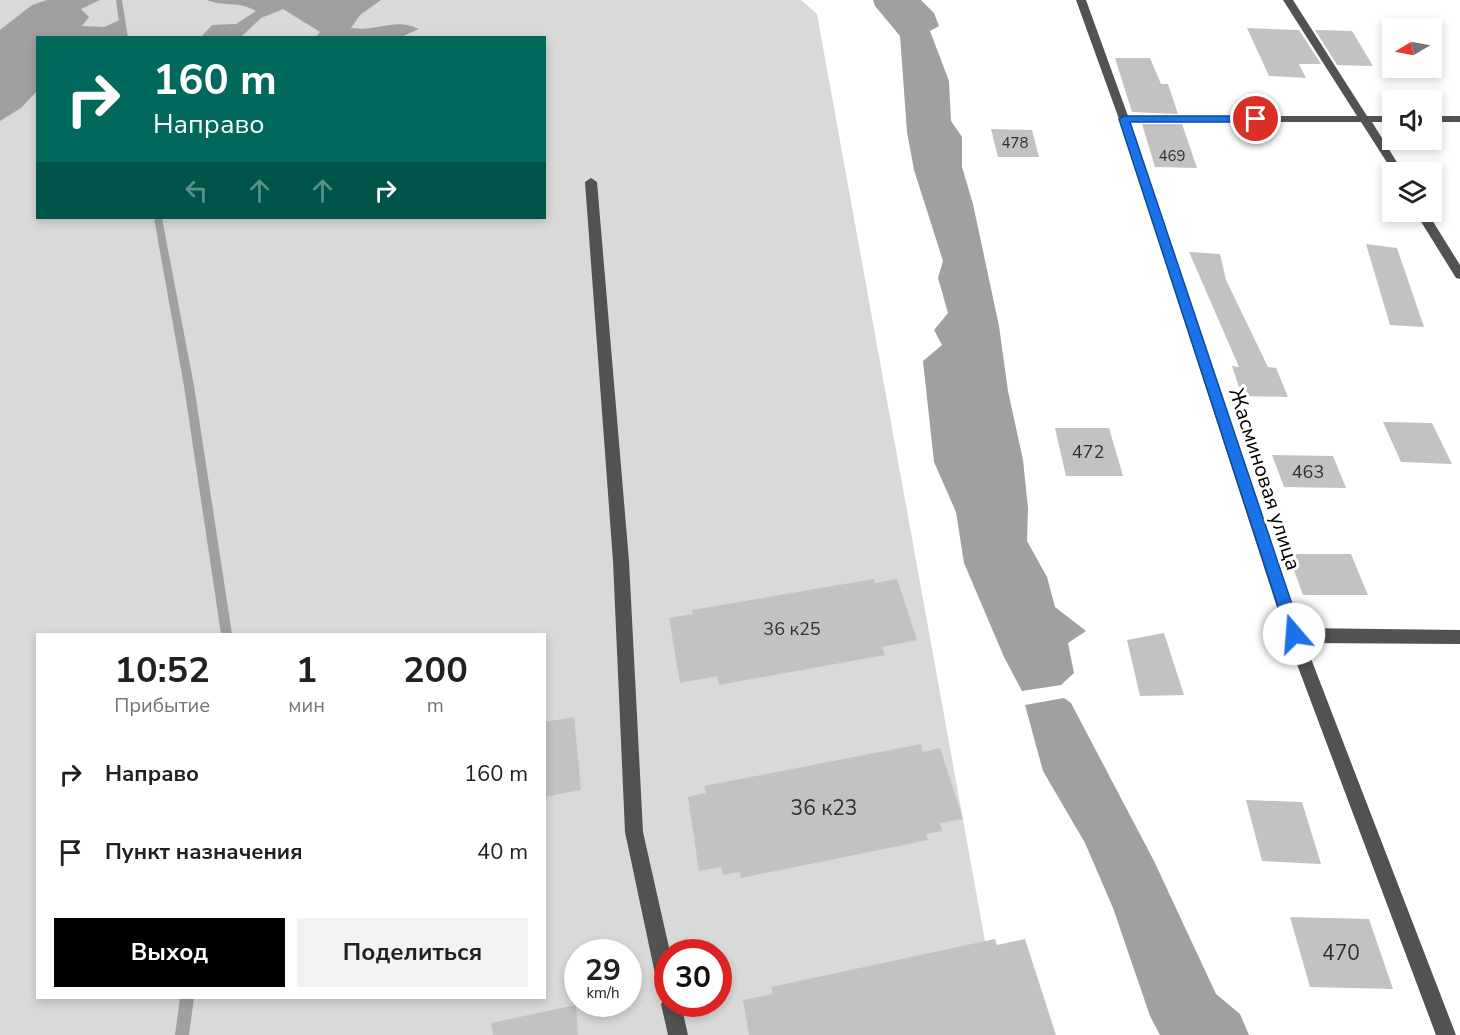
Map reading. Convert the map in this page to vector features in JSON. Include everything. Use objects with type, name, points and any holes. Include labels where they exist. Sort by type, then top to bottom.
[{"type":"street","name":"Жасминовая улица","points":[[1081,0],[1124,119],[1294,634],[1446,1035]]},
{"type":"street","points":[[1288,0],[1392,162]]},
{"type":"street","points":[[1124,119],[1382,119]]},
{"type":"street","points":[[1442,119],[1460,120]]},
{"type":"street","points":[[591,182],[621,561],[634,832],[657,939]]},
{"type":"street","points":[[1428,222],[1460,275]]},
{"type":"street","points":[[1294,634],[1460,637]]},
{"type":"street","points":[[674,1017],[678,1035]]},
{"type":"shaded area","points":[[0,0],[801,0],[817,14],[1002,1035],[0,1035]]},
{"type":"shaded area","points":[[47,0],[100,0],[81,9],[89,17],[82,26],[104,27],[122,19],[125,36],[36,36],[36,92],[21,108],[0,121],[0,30],[32,5]]},
{"type":"shaded area","points":[[207,0],[381,0],[360,15],[351,28],[401,24],[419,29],[403,36],[317,36],[320,32],[283,9],[261,18],[242,36],[202,36],[212,25],[236,24],[256,11],[243,6]]},
{"type":"shaded area","points":[[873,0],[921,0],[934,13],[939,26],[930,31],[949,81],[951,121],[962,137],[962,167],[973,204],[999,326],[1008,391],[1023,460],[1028,508],[1027,541],[1047,577],[1055,607],[1086,631],[1068,643],[1074,673],[1061,685],[1022,691],[1004,657],[964,563],[956,512],[934,462],[923,361],[942,345],[934,330],[948,313],[938,278],[943,261],[914,170],[907,132],[900,36],[875,6]]},
{"type":"shaded area","points":[[1064,698],[1071,703],[1154,861],[1216,994],[1240,1014],[1249,1035],[1160,1035],[1150,1016],[1113,908],[1085,843],[1043,771],[1025,705]]},
{"type":"building","points":[[1247,28],[1299,30],[1321,64],[1299,64],[1306,78],[1269,76]]},
{"type":"building","points":[[1315,30],[1352,31],[1373,66],[1337,65]]},
{"type":"building","points":[[1115,58],[1150,58],[1161,84],[1168,84],[1178,114],[1132,112]]},
{"type":"building","points":[[1142,124],[1182,124],[1197,168],[1155,167]]},
{"type":"building","points":[[991,129],[1032,130],[1039,157],[998,157]]},
{"type":"building","points":[[1366,244],[1397,248],[1424,327],[1390,325]]},
{"type":"building","points":[[1189,252],[1220,254],[1226,280],[1268,367],[1276,368],[1288,397],[1242,396],[1232,366],[1239,367]]},
{"type":"building","points":[[1383,422],[1432,423],[1452,464],[1401,462]]},
{"type":"building","points":[[1055,428],[1109,428],[1123,476],[1066,476]]},
{"type":"building","points":[[1272,455],[1333,456],[1346,488],[1284,487]]},
{"type":"building","points":[[1288,554],[1351,554],[1368,595],[1303,595]]},
{"type":"building","points":[[874,579],[875,583],[897,579],[917,640],[882,647],[885,655],[719,685],[717,676],[680,683],[669,618],[693,614],[692,610]]},
{"type":"building","points":[[1164,633],[1184,695],[1140,696],[1127,640]]},
{"type":"building","points":[[574,717],[581,790],[546,797],[546,722]]},
{"type":"building","points":[[921,744],[923,752],[940,748],[963,819],[940,823],[942,831],[926,834],[928,840],[741,878],[740,872],[723,875],[721,867],[699,871],[688,797],[706,793],[704,786]]},
{"type":"building","points":[[1246,800],[1302,802],[1321,864],[1262,861]]},
{"type":"building","points":[[1290,917],[1369,919],[1393,989],[1310,987]]},
{"type":"building","points":[[995,939],[997,945],[1025,939],[1056,1035],[749,1035],[743,1000],[773,994],[771,987]]},
{"type":"building","points":[[564,1008],[564,1017],[577,1017],[578,1035],[493,1035],[491,1023]]},
{"type":"waterway","points":[[119,0],[125,36]]},
{"type":"waterway","points":[[158,219],[189,386],[227,633]]},
{"type":"waterway","points":[[182,1035],[187,999]]},
{"type":"route","points":[[1256,119],[1124,119],[1294,634]]}]
